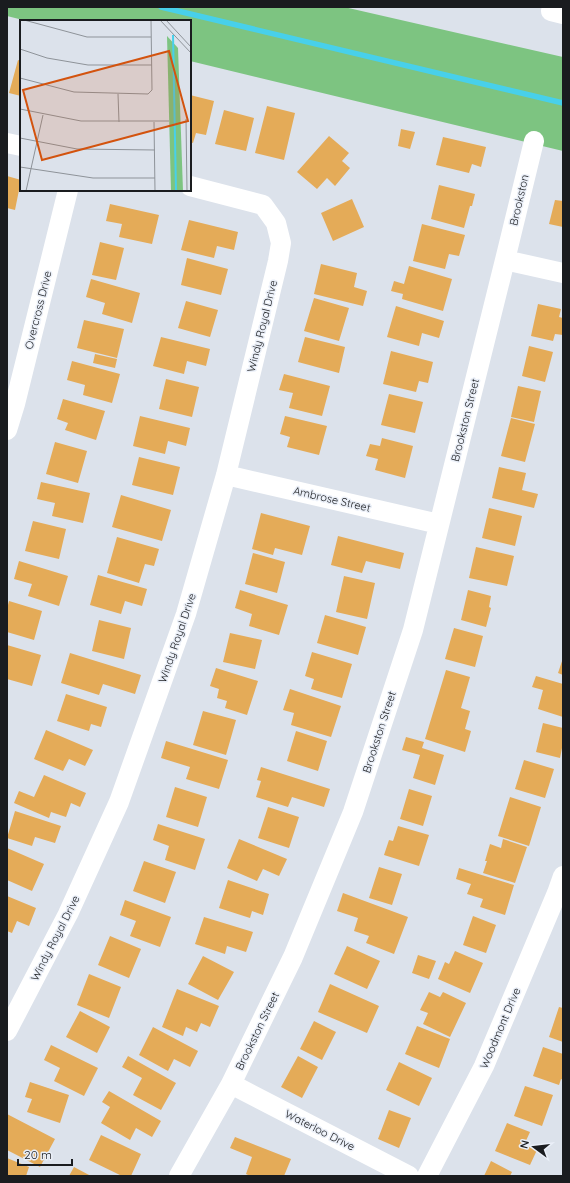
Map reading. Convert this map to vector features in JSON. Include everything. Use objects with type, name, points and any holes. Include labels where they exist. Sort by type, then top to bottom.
[{"type":"street","name":"Brookston","points":[[505,260],[534,141]]},
{"type":"street","points":[[7,143],[20,146]]},
{"type":"street","name":"Windy Royal Drive","points":[[7,1031],[68,914],[118,802],[186,614],[226,475],[279,255],[281,243],[276,224],[263,205],[191,186]]},
{"type":"street","name":"Overcross Drive","points":[[7,430],[15,404],[68,191]]},
{"type":"street","points":[[505,260],[563,273]]},
{"type":"street","name":"Brookston Street","points":[[179,1176],[231,1084],[293,957],[353,812],[413,630],[505,260]]},
{"type":"street","name":"Ambrose Street","points":[[226,475],[439,524]]},
{"type":"street","name":"Woodmont Drive","points":[[427,1176],[484,1066],[563,876]]},
{"type":"street","name":"Waterloo Drive","points":[[231,1084],[410,1176]]},
{"type":"green space","points":[[7,7],[344,7],[563,57],[563,151],[191,61],[191,20],[23,20],[7,16]]},
{"type":"building","points":[[18,60],[20,61],[20,96],[9,93]]},
{"type":"building","points":[[191,95],[214,101],[206,135],[196,133],[193,143],[191,142]]},
{"type":"building","points":[[267,106],[295,113],[284,160],[255,153]]},
{"type":"building","points":[[224,110],[254,118],[246,151],[215,144]]},
{"type":"building","points":[[401,129],[415,132],[410,149],[398,146]]},
{"type":"building","points":[[329,136],[349,153],[342,161],[350,168],[335,186],[327,178],[317,189],[297,172]]},
{"type":"building","points":[[443,137],[486,147],[481,167],[472,164],[469,173],[436,165]]},
{"type":"building","points":[[7,176],[20,180],[20,185],[15,210],[7,208]]},
{"type":"building","points":[[439,185],[475,194],[464,228],[431,219]]},
{"type":"building","points":[[352,199],[364,227],[333,241],[321,213]]},
{"type":"building","points":[[555,200],[563,201],[563,227],[549,224]]},
{"type":"building","points":[[110,204],[159,215],[152,244],[119,237],[122,224],[106,221]]},
{"type":"building","points":[[189,220],[238,232],[234,250],[217,246],[214,258],[181,250]]},
{"type":"building","points":[[422,224],[465,235],[459,256],[449,254],[445,269],[413,261]]},
{"type":"building","points":[[100,242],[124,248],[116,280],[92,275]]},
{"type":"building","points":[[187,258],[228,269],[221,295],[181,285]]},
{"type":"building","points":[[321,264],[357,273],[354,287],[367,291],[363,306],[314,294]]},
{"type":"building","points":[[409,266],[452,279],[443,311],[402,299],[403,294],[391,291],[394,281],[404,284]]},
{"type":"building","points":[[91,279],[140,293],[132,323],[102,314],[105,303],[86,297]]},
{"type":"building","points":[[314,298],[349,308],[339,341],[304,331]]},
{"type":"building","points":[[186,301],[218,310],[210,337],[178,328]]},
{"type":"building","points":[[538,304],[561,309],[559,317],[563,318],[563,335],[555,334],[553,341],[531,336]]},
{"type":"building","points":[[396,306],[444,321],[439,338],[422,333],[419,346],[387,337]]},
{"type":"building","points":[[84,320],[124,329],[117,358],[77,348]]},
{"type":"building","points":[[161,337],[210,349],[206,366],[187,361],[184,374],[153,366]]},
{"type":"building","points":[[305,337],[345,347],[339,373],[298,362]]},
{"type":"building","points":[[529,346],[553,352],[545,382],[522,376]]},
{"type":"building","points":[[391,351],[433,362],[428,383],[419,381],[416,392],[383,384]]},
{"type":"building","points":[[95,354],[117,359],[115,368],[93,363]]},
{"type":"building","points":[[72,361],[120,374],[112,403],[83,395],[85,385],[67,380]]},
{"type":"building","points":[[284,374],[330,386],[322,416],[289,408],[293,393],[279,390]]},
{"type":"building","points":[[166,379],[199,387],[192,417],[159,409]]},
{"type":"building","points":[[518,386],[541,391],[534,422],[511,417]]},
{"type":"building","points":[[389,394],[423,402],[415,433],[381,425]]},
{"type":"building","points":[[63,399],[105,411],[96,440],[65,430],[68,423],[57,419]]},
{"type":"building","points":[[140,416],[190,428],[186,446],[168,441],[165,454],[133,446]]},
{"type":"building","points":[[285,416],[327,426],[319,455],[287,447],[290,437],[280,434]]},
{"type":"building","points":[[511,418],[535,424],[525,462],[501,456]]},
{"type":"building","points":[[382,438],[413,446],[405,478],[375,470],[378,459],[366,456],[370,444],[380,446]]},
{"type":"building","points":[[55,442],[87,451],[78,483],[46,474]]},
{"type":"building","points":[[139,457],[180,467],[173,495],[132,485]]},
{"type":"building","points":[[499,467],[526,473],[522,490],[538,494],[534,508],[492,498]]},
{"type":"building","points":[[41,482],[90,493],[83,523],[52,516],[55,503],[37,499]]},
{"type":"building","points":[[121,495],[171,510],[162,541],[112,527]]},
{"type":"building","points":[[489,508],[522,516],[515,546],[482,538]]},
{"type":"building","points":[[261,513],[310,526],[302,555],[275,548],[273,555],[252,549]]},
{"type":"building","points":[[33,521],[66,529],[59,559],[25,551]]},
{"type":"building","points":[[338,536],[404,553],[400,569],[366,561],[362,573],[331,565]]},
{"type":"building","points":[[117,537],[159,549],[154,566],[145,564],[139,583],[107,573]]},
{"type":"building","points":[[476,547],[514,556],[507,586],[469,578]]},
{"type":"building","points":[[253,553],[285,562],[277,593],[245,584]]},
{"type":"building","points":[[19,561],[68,576],[59,606],[28,596],[32,584],[14,579]]},
{"type":"building","points":[[98,575],[147,589],[142,606],[125,601],[121,614],[90,605]]},
{"type":"building","points":[[344,576],[375,583],[367,619],[336,612]]},
{"type":"building","points":[[240,590],[288,605],[279,635],[249,626],[252,614],[235,608]]},
{"type":"building","points":[[468,590],[491,596],[489,607],[491,608],[486,627],[461,620]]},
{"type":"building","points":[[9,601],[42,611],[34,640],[7,632],[7,609]]},
{"type":"building","points":[[325,615],[366,627],[358,655],[317,643]]},
{"type":"building","points":[[99,620],[131,628],[124,659],[92,651]]},
{"type":"building","points":[[454,628],[483,636],[475,667],[445,659]]},
{"type":"building","points":[[230,633],[262,640],[255,669],[223,662]]},
{"type":"building","points":[[7,645],[41,655],[32,686],[7,679]]},
{"type":"building","points":[[312,652],[352,664],[342,698],[311,689],[314,679],[305,676]]},
{"type":"building","points":[[70,653],[141,675],[135,694],[103,684],[99,695],[61,683]]},
{"type":"building","points":[[563,658],[563,675],[558,673]]},
{"type":"building","points":[[216,668],[258,681],[247,715],[225,708],[227,701],[217,698],[219,689],[210,686]]},
{"type":"building","points":[[446,670],[470,677],[461,708],[470,711],[465,729],[471,731],[465,752],[425,739]]},
{"type":"building","points":[[536,676],[563,684],[563,717],[538,709],[543,690],[532,687]]},
{"type":"building","points":[[290,689],[341,706],[331,737],[291,725],[294,713],[283,710]]},
{"type":"building","points":[[66,694],[107,707],[101,727],[91,724],[89,731],[57,721]]},
{"type":"building","points":[[203,711],[236,720],[226,755],[193,745]]},
{"type":"building","points":[[543,723],[563,728],[563,743],[560,758],[536,752]]},
{"type":"building","points":[[46,730],[93,750],[85,766],[69,759],[63,771],[34,759]]},
{"type":"building","points":[[296,731],[327,741],[318,771],[287,761]]},
{"type":"building","points":[[406,737],[424,742],[422,748],[444,755],[435,785],[413,778],[420,755],[402,750]]},
{"type":"building","points":[[166,741],[228,760],[219,789],[186,779],[190,767],[161,758]]},
{"type":"building","points":[[524,760],[554,769],[545,798],[515,789]]},
{"type":"building","points":[[261,767],[330,789],[324,807],[292,797],[288,807],[256,797],[261,781],[257,780]]},
{"type":"building","points":[[44,775],[86,793],[80,807],[71,803],[66,817],[51,812],[49,818],[14,803],[19,791],[34,797]]},
{"type":"building","points":[[175,787],[207,797],[198,827],[166,817]]},
{"type":"building","points":[[409,789],[432,796],[423,826],[400,819]]},
{"type":"building","points":[[510,797],[541,807],[529,846],[498,836]]},
{"type":"building","points":[[268,807],[299,817],[289,848],[258,838]]},
{"type":"building","points":[[15,811],[61,826],[55,843],[35,837],[32,846],[7,838]]},
{"type":"building","points":[[158,824],[205,839],[195,870],[165,860],[169,846],[153,840]]},
{"type":"building","points":[[398,826],[429,835],[419,866],[384,855],[389,840],[393,841]]},
{"type":"building","points":[[239,839],[287,859],[279,876],[263,869],[257,881],[227,868]]},
{"type":"building","points":[[503,839],[527,847],[515,883],[483,873],[490,844],[501,848]]},
{"type":"building","points":[[7,848],[44,864],[32,891],[7,880]]},
{"type":"building","points":[[144,861],[176,872],[165,903],[133,891]]},
{"type":"building","points":[[379,867],[402,874],[392,905],[369,898]]},
{"type":"building","points":[[459,868],[514,885],[505,915],[480,907],[483,899],[467,894],[471,884],[456,879]]},
{"type":"building","points":[[228,880],[269,894],[263,915],[252,911],[250,918],[219,908]]},
{"type":"building","points":[[343,893],[408,917],[394,954],[366,943],[369,936],[354,931],[358,918],[337,911]]},
{"type":"building","points":[[7,896],[36,908],[29,926],[17,921],[12,933],[7,931]]},
{"type":"building","points":[[125,900],[171,917],[160,947],[130,936],[136,921],[120,915]]},
{"type":"building","points":[[473,916],[496,925],[486,953],[463,945]]},
{"type":"building","points":[[204,917],[253,932],[246,952],[227,946],[225,954],[195,944]]},
{"type":"building","points":[[110,936],[141,949],[129,978],[98,965]]},
{"type":"building","points":[[347,946],[380,961],[367,989],[334,974]]},
{"type":"building","points":[[455,951],[483,963],[470,993],[438,979],[445,962],[449,964]]},
{"type":"building","points":[[418,955],[436,961],[429,979],[412,973]]},
{"type":"building","points":[[203,956],[234,972],[218,1000],[188,984]]},
{"type":"building","points":[[89,974],[121,987],[109,1018],[77,1005]]},
{"type":"building","points":[[330,984],[379,1006],[367,1033],[318,1012]]},
{"type":"building","points":[[177,989],[219,1006],[210,1027],[201,1023],[197,1032],[186,1027],[183,1036],[162,1027]]},
{"type":"building","points":[[429,992],[440,997],[443,992],[466,1003],[450,1037],[423,1024],[428,1013],[420,1010]]},
{"type":"building","points":[[559,1007],[563,1008],[563,1042],[549,1037]]},
{"type":"building","points":[[80,1011],[110,1027],[97,1053],[66,1037]]},
{"type":"building","points":[[314,1021],[336,1032],[322,1060],[300,1049]]},
{"type":"building","points":[[417,1026],[450,1039],[439,1068],[405,1054]]},
{"type":"building","points":[[153,1027],[198,1051],[190,1067],[174,1059],[168,1071],[139,1055]]},
{"type":"building","points":[[51,1045],[98,1068],[84,1096],[54,1081],[60,1068],[44,1060]]},
{"type":"building","points":[[543,1047],[563,1054],[563,1080],[561,1079],[559,1085],[533,1076]]},
{"type":"building","points":[[128,1056],[176,1083],[161,1110],[133,1095],[142,1078],[122,1067]]},
{"type":"building","points":[[298,1056],[318,1067],[302,1098],[281,1087]]},
{"type":"building","points":[[399,1062],[432,1078],[419,1106],[386,1090]]},
{"type":"building","points":[[30,1082],[69,1095],[60,1123],[27,1112],[32,1099],[25,1097]]},
{"type":"building","points":[[525,1086],[553,1095],[542,1126],[514,1116]]},
{"type":"building","points":[[109,1091],[161,1121],[152,1137],[136,1128],[130,1140],[101,1123],[110,1107],[102,1102]]},
{"type":"building","points":[[389,1110],[411,1118],[399,1148],[378,1139]]},
{"type":"building","points":[[7,1114],[55,1139],[40,1167],[7,1150]]},
{"type":"building","points":[[507,1123],[530,1132],[524,1145],[537,1150],[530,1165],[495,1151]]},
{"type":"building","points":[[101,1135],[141,1154],[131,1176],[122,1176],[89,1160]]},
{"type":"building","points":[[235,1137],[291,1159],[284,1176],[250,1176],[246,1174],[252,1157],[230,1148]]},
{"type":"building","points":[[7,1158],[29,1167],[26,1176],[7,1176]]},
{"type":"building","points":[[491,1161],[512,1172],[510,1176],[484,1176]]},
{"type":"building","points":[[74,1167],[91,1176],[69,1176]]},
{"type":"waterway","points":[[161,7],[563,103]]}]
